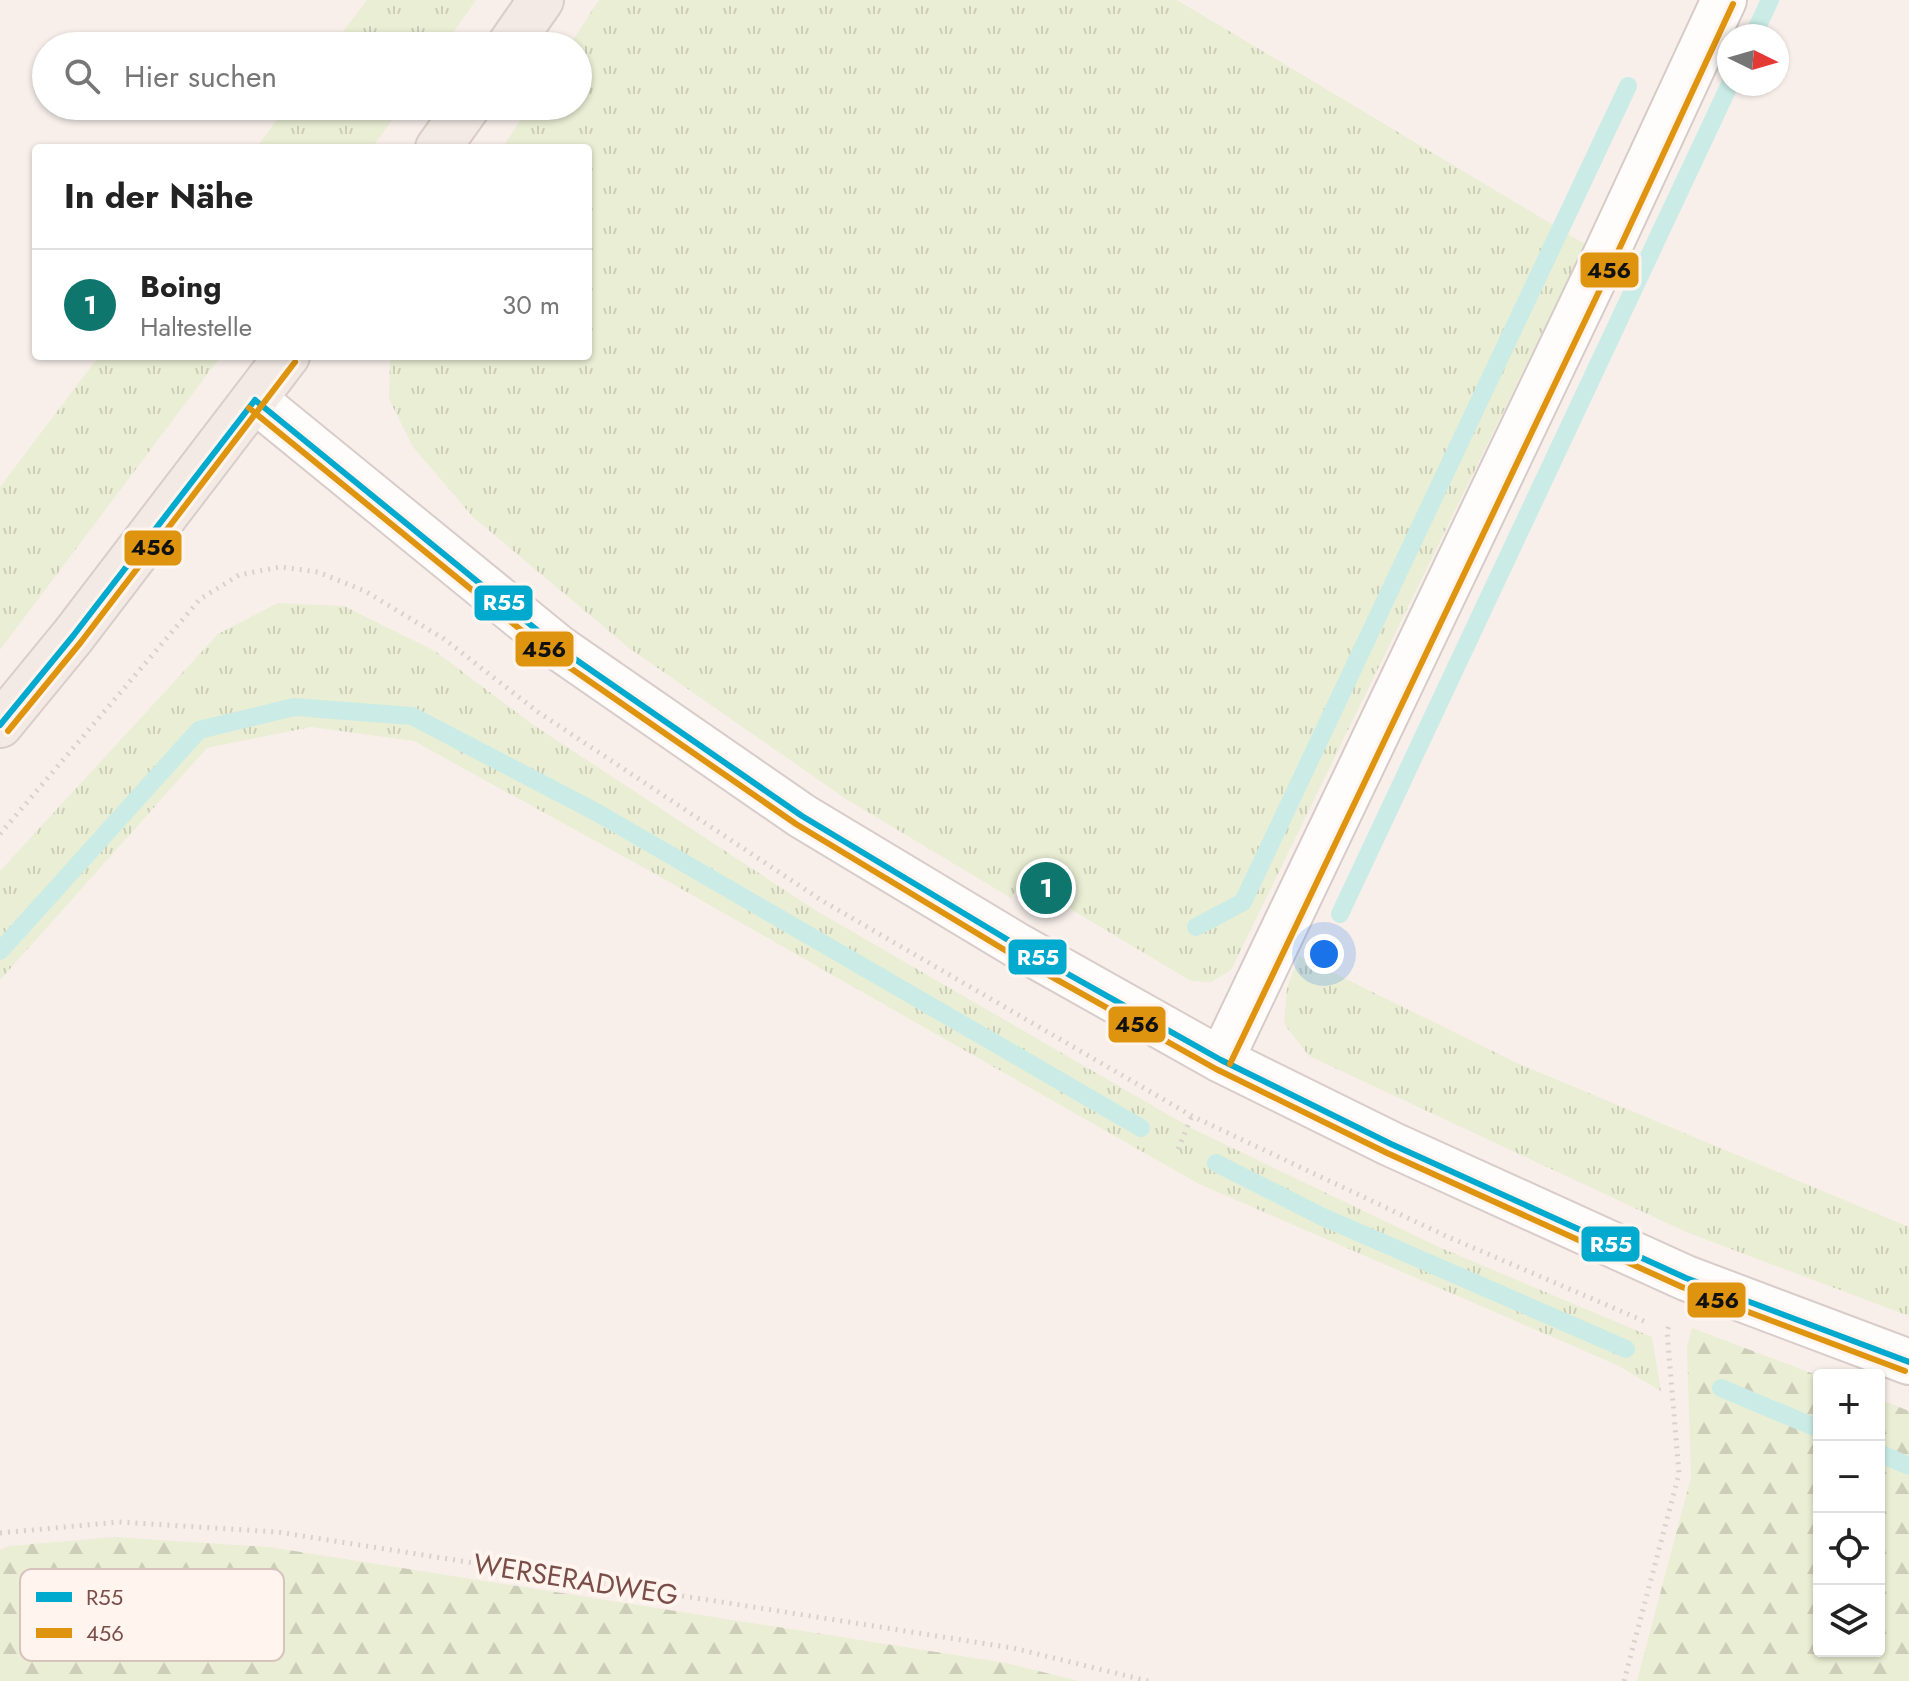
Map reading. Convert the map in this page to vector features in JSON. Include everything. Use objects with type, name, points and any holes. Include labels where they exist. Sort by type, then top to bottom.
[{"type":"main road","points":[[519,32],[541,0]]},
{"type":"main road","points":[[1221,1060],[1724,0]]},
{"type":"main road","points":[[441,144],[458,120]]},
{"type":"main road","points":[[0,725],[73,636],[284,360]]},
{"type":"main road","points":[[255,400],[559,648],[802,816],[1018,946],[1221,1060],[1403,1150],[1686,1278],[1909,1362]]},
{"type":"path","points":[[0,834],[200,599],[239,575],[280,567],[318,572],[365,591],[444,639],[538,712],[821,900],[1192,1116],[1446,1236],[1667,1331],[1679,1474],[1624,1681]]},
{"type":"path","points":[[1178,1149],[1192,1116]]},
{"type":"path","name":"WERSERADWEG","points":[[0,1533],[119,1522],[277,1532],[1013,1648],[1148,1681]]},
{"type":"green space","points":[[367,0],[476,0],[454,32],[343,32]]},
{"type":"green space","points":[[599,0],[1177,0],[1585,244],[1231,970],[1211,982],[1191,981],[1022,880],[1011,898],[846,799],[629,648],[473,517],[413,447],[389,399],[390,360],[592,360],[592,144],[505,144],[521,120],[592,120],[592,32],[578,32]]},
{"type":"green space","points":[[277,120],[392,120],[375,144],[259,144]]},
{"type":"green space","points":[[96,360],[218,360],[0,650],[0,487]]},
{"type":"green space","points":[[278,603],[344,606],[435,651],[532,724],[815,910],[1193,1129],[1441,1248],[1652,1337],[1661,1391],[1617,1365],[1199,1184],[650,871],[414,741],[311,727],[207,748],[0,980],[0,871],[218,634]]},
{"type":"green space","points":[[1299,956],[1517,1063],[1909,1227],[1909,1316],[1686,1232],[1309,1056],[1284,1024],[1287,988]]},
{"type":"green space","points":[[1692,1328],[1813,1374],[1813,1657],[1885,1657],[1885,1401],[1909,1411],[1909,1681],[1637,1681],[1691,1477],[1687,1347]]},
{"type":"green space","points":[[114,1537],[269,1547],[1006,1663],[1079,1681],[0,1681],[0,1550],[9,1546]]},
{"type":"waterway","points":[[1759,24],[1770,0]]},
{"type":"waterway","points":[[1196,927],[1243,902],[1628,86]]},
{"type":"waterway","points":[[1340,914],[1724,96]]},
{"type":"waterway","points":[[0,951],[199,730],[294,707],[412,716],[596,812],[1141,1128]]},
{"type":"waterway","points":[[1216,1163],[1323,1217],[1626,1349]]},
{"type":"waterway","points":[[1721,1388],[1813,1426]]},
{"type":"waterway","points":[[1885,1456],[1909,1466]]},
{"type":"transit line","name":"456","points":[[1230,1064],[1733,4]]},
{"type":"transit line","name":"456","points":[[8,731],[81,642],[295,362]]},
{"type":"transit line","name":"R55","points":[[255,400],[559,648],[802,816],[1018,946],[1221,1060],[1391,1144],[1686,1278],[1909,1362]]},
{"type":"transit line","name":"R55","points":[[0,725],[73,636],[255,400]]},
{"type":"transit line","name":"456","points":[[249,408],[553,656],[796,824],[1013,955],[1216,1069],[1387,1153],[1682,1287],[1905,1371]]},
{"type":"place","name":"Boing","points":[[1046,888]]}]
